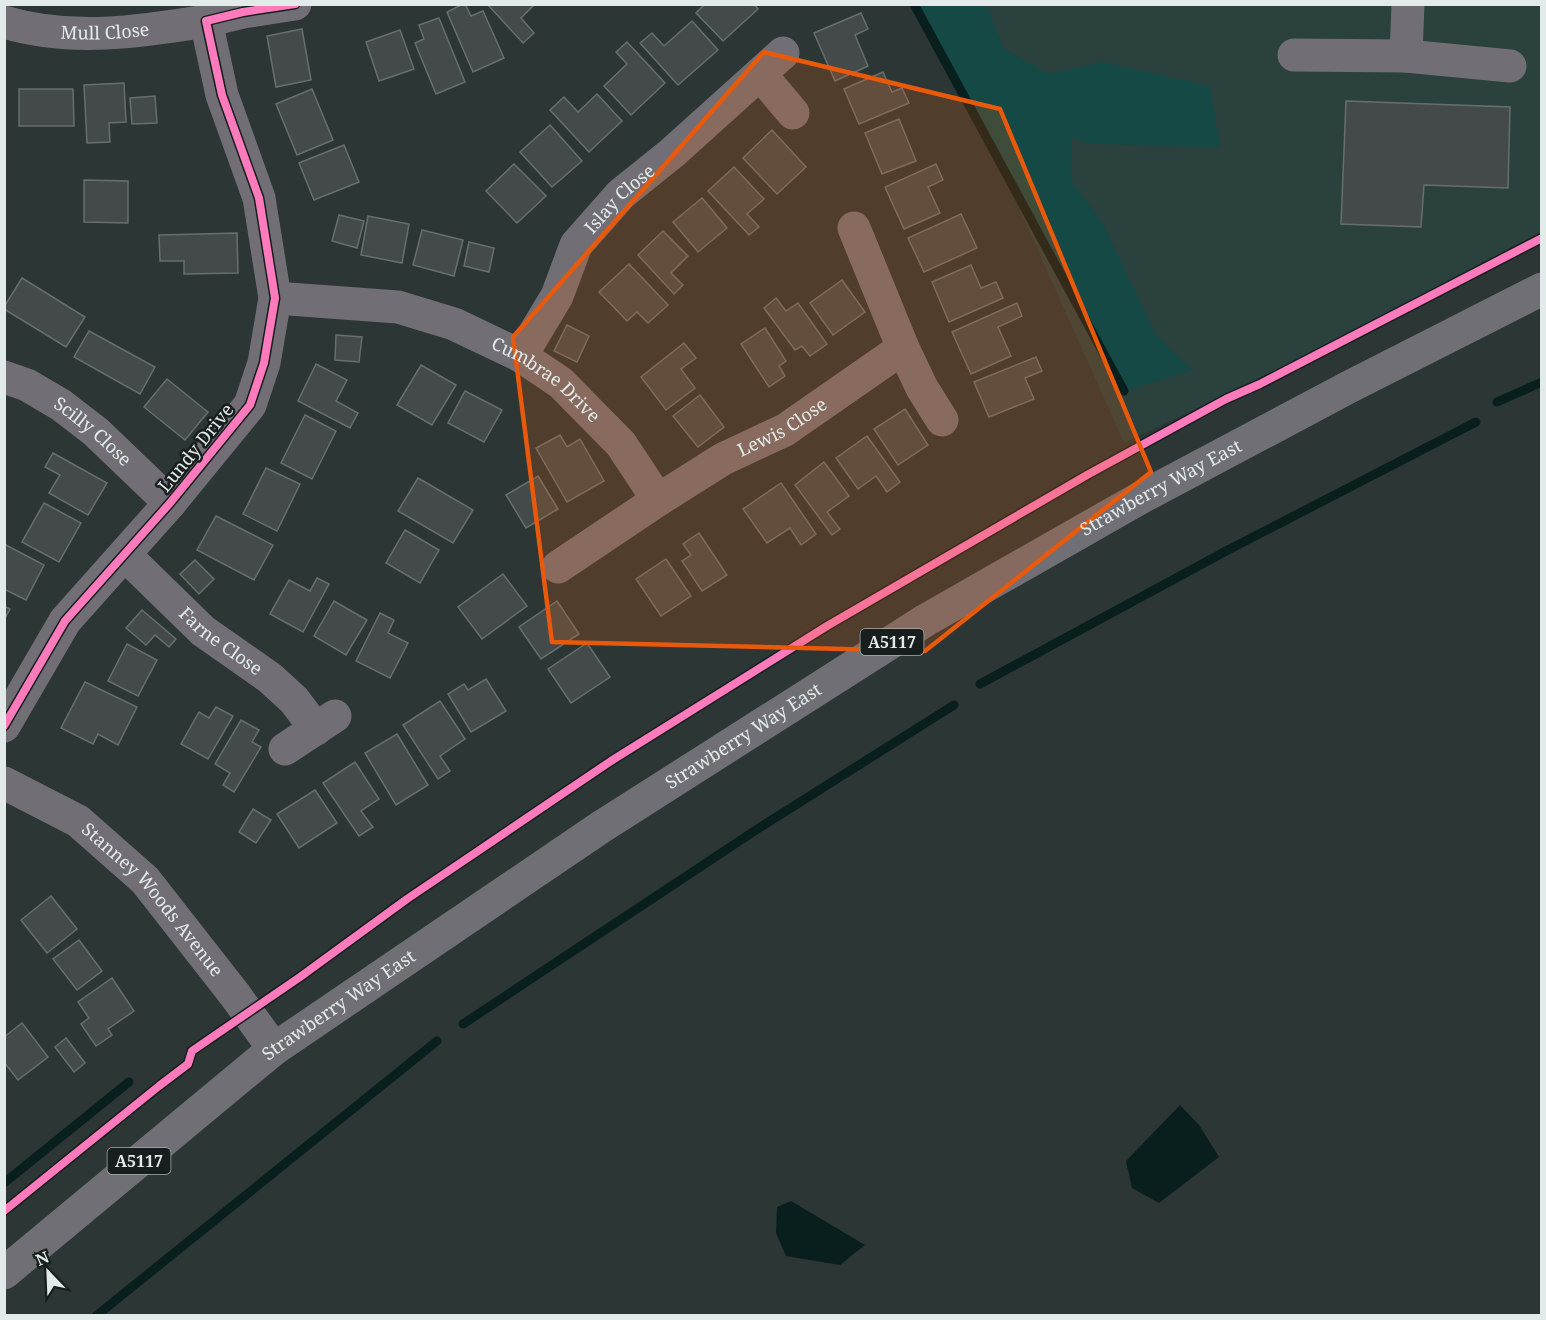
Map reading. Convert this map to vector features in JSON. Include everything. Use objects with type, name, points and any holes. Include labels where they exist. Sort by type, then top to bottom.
[{"type":"main road","name":"Strawberry Way East","points":[[4,1273],[274,1049],[601,827],[926,620],[1142,497],[1349,387],[1542,289]]},
{"type":"street","points":[[206,21],[243,12],[295,4]]},
{"type":"street","points":[[1406,56],[1408,4]]},
{"type":"street","name":"Mull Close","points":[[4,22],[87,35],[126,33],[206,21]]},
{"type":"street","name":"Lundy Drive","points":[[4,726],[65,621],[170,503],[250,405],[264,363],[275,298],[260,198],[222,95],[206,21]]},
{"type":"street","points":[[1294,55],[1406,56],[1510,66]]},
{"type":"street","name":"Islay Close","points":[[521,356],[557,296],[576,245],[621,195],[672,153],[771,63],[793,113]]},
{"type":"street","points":[[854,228],[903,348],[922,388],[942,420]]},
{"type":"street","name":"Cumbrae Drive","points":[[275,298],[398,307],[454,324],[521,356],[561,383],[621,444],[658,500]]},
{"type":"street","name":"Lewis Close","points":[[658,500],[723,459],[784,430],[903,348]]},
{"type":"street","name":"Scilly Close","points":[[4,377],[27,385],[61,405],[96,432],[170,503]]},
{"type":"street","points":[[558,567],[658,500]]},
{"type":"street","name":"Farne Close","points":[[125,555],[203,631],[270,678],[294,700],[325,722],[285,749]]},
{"type":"street","name":"Stanney Woods Avenue","points":[[4,783],[78,820],[145,880],[274,1049]]},
{"type":"highlighted area","points":[[764,52],[1000,109],[1151,472],[925,651],[552,642],[513,337]]},
{"type":"shaded area","points":[[914,5],[986,5],[1004,49],[1049,74],[1102,62],[1210,86],[1220,147],[1089,144],[1072,137],[1071,181],[1102,222],[1156,335],[1192,370],[1124,391]]},
{"type":"shaded area","points":[[928,5],[1541,5],[1541,245],[1124,443]]},
{"type":"shaded area","points":[[1180,1105],[1199,1125],[1219,1157],[1159,1203],[1132,1188],[1126,1161]]},
{"type":"shaded area","points":[[791,1201],[865,1245],[840,1265],[786,1256],[776,1233],[777,1207]]},
{"type":"building","points":[[463,4],[471,16],[483,11],[504,58],[473,72],[447,12]]},
{"type":"building","points":[[487,4],[535,4],[521,18],[534,33],[523,43]]},
{"type":"building","points":[[705,4],[754,4],[758,9],[723,41],[696,13]]},
{"type":"building","points":[[861,13],[868,29],[855,35],[868,66],[835,81],[814,33]]},
{"type":"building","points":[[439,18],[465,82],[436,94],[415,43],[424,39],[419,25]]},
{"type":"building","points":[[692,21],[718,50],[678,85],[640,43],[652,33],[664,46]]},
{"type":"building","points":[[302,29],[311,80],[276,87],[267,36]]},
{"type":"building","points":[[400,30],[414,69],[379,81],[366,42]]},
{"type":"building","points":[[627,42],[665,83],[631,115],[604,86],[627,64],[616,52]]},
{"type":"building","points":[[883,72],[892,92],[902,88],[909,103],[859,124],[844,89]]},
{"type":"building","points":[[124,83],[126,122],[109,123],[110,142],[87,143],[84,85]]},
{"type":"building","points":[[19,89],[73,89],[74,126],[19,126]]},
{"type":"building","points":[[312,89],[333,140],[297,155],[276,104]]},
{"type":"building","points":[[597,94],[622,121],[589,152],[550,110],[564,97],[578,112]]},
{"type":"building","points":[[155,96],[157,123],[132,124],[130,98]]},
{"type":"building","points":[[1346,101],[1510,107],[1508,188],[1424,185],[1421,227],[1341,224]]},
{"type":"building","points":[[899,119],[916,161],[882,174],[865,133]]},
{"type":"building","points":[[550,125],[582,161],[552,187],[520,152]]},
{"type":"building","points":[[772,130],[806,167],[777,194],[743,158]]},
{"type":"building","points":[[344,145],[359,182],[314,200],[299,163]]},
{"type":"building","points":[[514,164],[546,196],[517,223],[486,191]]},
{"type":"building","points":[[936,164],[943,180],[928,187],[940,213],[904,229],[885,187]]},
{"type":"building","points":[[734,167],[764,199],[747,214],[759,227],[749,235],[708,191]]},
{"type":"building","points":[[84,180],[128,181],[128,223],[84,222]]},
{"type":"building","points":[[702,198],[727,228],[698,252],[673,222]]},
{"type":"building","points":[[961,214],[977,248],[924,272],[908,238]]},
{"type":"building","points":[[339,215],[364,221],[357,248],[332,241]]},
{"type":"building","points":[[368,216],[409,224],[402,263],[361,255]]},
{"type":"building","points":[[422,230],[463,240],[454,276],[413,265]]},
{"type":"building","points":[[663,231],[688,256],[671,273],[683,285],[674,294],[638,255]]},
{"type":"building","points":[[237,233],[238,273],[184,274],[184,261],[160,261],[159,235]]},
{"type":"building","points":[[469,242],[494,248],[489,272],[464,266]]},
{"type":"building","points":[[629,264],[668,305],[648,323],[637,312],[627,321],[599,292]]},
{"type":"building","points":[[971,265],[981,288],[996,282],[1003,298],[949,322],[932,282]]},
{"type":"building","points":[[22,278],[85,317],[66,347],[4,309]]},
{"type":"building","points":[[842,280],[865,312],[833,335],[810,303]]},
{"type":"building","points":[[776,298],[786,311],[798,303],[827,344],[810,356],[802,346],[795,350],[764,308]]},
{"type":"building","points":[[1017,303],[1022,316],[998,327],[1011,356],[971,374],[952,332]]},
{"type":"building","points":[[567,325],[589,336],[577,362],[554,351]]},
{"type":"building","points":[[765,328],[786,361],[779,366],[785,376],[769,387],[741,344]]},
{"type":"building","points":[[89,331],[155,367],[140,394],[74,357]]},
{"type":"building","points":[[336,335],[362,337],[359,362],[335,360]]},
{"type":"building","points":[[684,343],[696,358],[681,369],[695,388],[666,410],[641,377]]},
{"type":"building","points":[[1036,357],[1042,371],[1025,378],[1034,399],[989,417],[974,382]]},
{"type":"building","points":[[316,364],[347,380],[336,401],[358,413],[350,428],[298,401]]},
{"type":"building","points":[[421,365],[456,385],[432,425],[397,405]]},
{"type":"building","points":[[167,379],[208,412],[185,440],[144,407]]},
{"type":"building","points":[[465,391],[502,410],[484,442],[448,423]]},
{"type":"building","points":[[700,395],[724,427],[698,447],[673,416]]},
{"type":"building","points":[[905,409],[928,445],[898,465],[874,429]]},
{"type":"building","points":[[305,415],[336,431],[312,479],[281,463]]},
{"type":"building","points":[[560,435],[567,447],[580,439],[604,481],[567,502],[536,448]]},
{"type":"building","points":[[867,436],[900,482],[887,492],[876,476],[858,489],[836,458]]},
{"type":"building","points":[[53,453],[107,483],[88,515],[49,493],[60,475],[45,467]]},
{"type":"building","points":[[824,462],[849,496],[827,512],[840,529],[832,535],[795,485]]},
{"type":"building","points":[[266,468],[300,484],[277,531],[243,514]]},
{"type":"building","points":[[538,476],[558,509],[526,528],[506,495]]},
{"type":"building","points":[[418,478],[473,510],[453,543],[398,511]]},
{"type":"building","points":[[781,483],[816,534],[801,545],[790,528],[767,543],[743,509]]},
{"type":"building","points":[[44,503],[81,523],[59,562],[22,542]]},
{"type":"building","points":[[216,516],[273,545],[254,580],[197,550]]},
{"type":"building","points":[[405,530],[439,550],[420,583],[386,563]]},
{"type":"building","points":[[699,533],[727,575],[702,591],[682,561],[691,555],[683,544]]},
{"type":"building","points":[[4,544],[44,565],[26,600],[4,589]]},
{"type":"building","points":[[666,559],[691,596],[661,616],[636,579]]},
{"type":"building","points":[[195,560],[214,579],[199,594],[180,574]]},
{"type":"building","points":[[503,574],[527,606],[482,639],[458,607]]},
{"type":"building","points":[[317,578],[329,584],[303,632],[270,614],[289,580],[310,591]]},
{"type":"building","points":[[334,601],[367,620],[346,655],[314,636]]},
{"type":"building","points":[[557,601],[579,634],[541,659],[519,627]]},
{"type":"building","points":[[4,606],[10,609],[4,620]]},
{"type":"building","points":[[142,610],[176,639],[169,647],[155,635],[146,645],[126,628]]},
{"type":"building","points":[[380,613],[394,620],[388,633],[408,643],[390,678],[356,661]]},
{"type":"building","points":[[587,643],[610,677],[571,703],[548,669]]},
{"type":"building","points":[[127,644],[157,660],[138,696],[108,681]]},
{"type":"building","points":[[486,679],[506,711],[471,732],[448,694],[464,684],[468,690]]},
{"type":"building","points":[[85,682],[137,707],[118,745],[98,734],[93,744],[61,728]]},
{"type":"building","points":[[440,701],[465,739],[440,756],[450,771],[438,779],[403,725]]},
{"type":"building","points":[[216,707],[233,716],[208,759],[181,744],[199,712],[209,718]]},
{"type":"building","points":[[241,720],[259,730],[252,742],[261,747],[234,792],[223,785],[230,773],[215,764]]},
{"type":"building","points":[[397,734],[428,785],[396,805],[365,753]]},
{"type":"building","points":[[355,762],[379,799],[361,811],[373,827],[359,836],[323,783]]},
{"type":"building","points":[[315,790],[337,823],[299,848],[277,814]]},
{"type":"building","points":[[253,809],[271,820],[256,843],[239,832]]},
{"type":"building","points":[[51,896],[77,929],[47,953],[21,920]]},
{"type":"building","points":[[79,940],[102,971],[77,990],[53,959]]},
{"type":"building","points":[[112,978],[134,1011],[108,1029],[112,1035],[96,1046],[81,1024],[89,1018],[78,1002]]},
{"type":"building","points":[[22,1023],[48,1057],[18,1080],[4,1062],[4,1037]]},
{"type":"building","points":[[66,1038],[85,1063],[74,1072],[55,1047]]},
{"type":"waterway","points":[[914,4],[1124,391]]},
{"type":"waterway","points":[[1497,402],[1542,382]]},
{"type":"waterway","points":[[980,684],[1228,550],[1476,422]]},
{"type":"waterway","points":[[463,1024],[759,828],[954,705]]},
{"type":"waterway","points":[[96,1316],[437,1041]]},
{"type":"waterway","points":[[4,1183],[129,1082]]},
{"type":"cycle path","points":[[4,726],[65,621],[170,503],[250,405],[264,363],[275,298],[259,198],[222,95],[206,21],[243,12],[295,4]]},
{"type":"cycle path","points":[[4,1211],[188,1064],[192,1051],[300,977],[407,899],[611,761],[827,626],[1087,475],[1226,399],[1260,384],[1542,238]]}]
